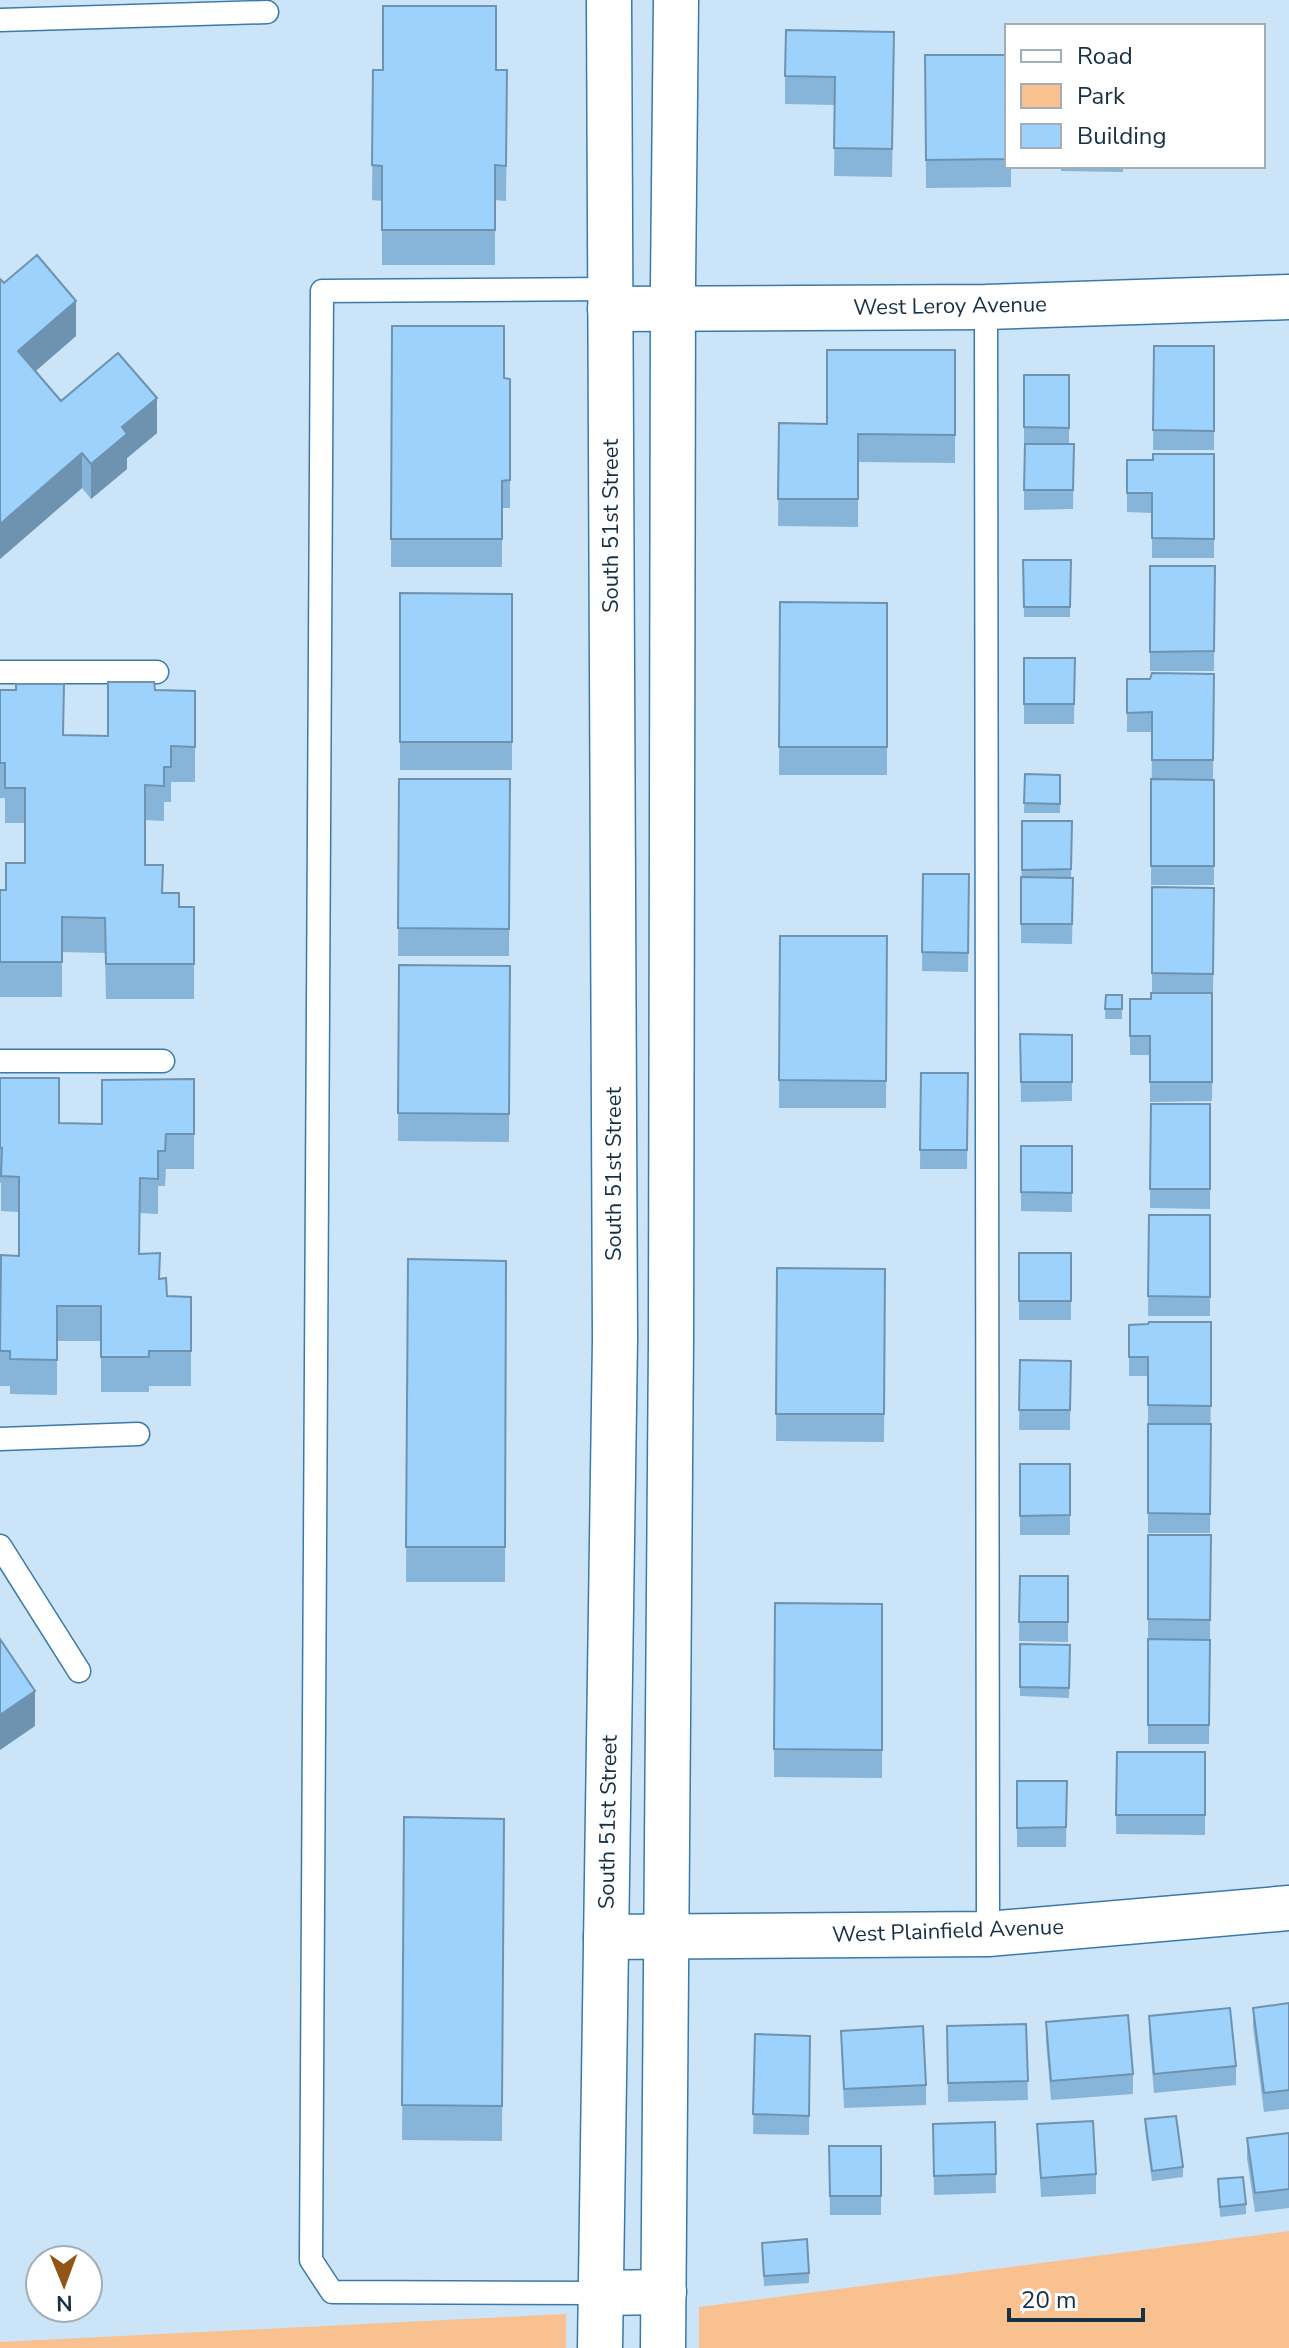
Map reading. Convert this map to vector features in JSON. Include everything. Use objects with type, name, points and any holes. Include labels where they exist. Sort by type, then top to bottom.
[{"type":"street","name":"South 51st Street","points":[[600,2348],[615,1339],[609,0]]},
{"type":"street","points":[[663,2348],[676,0]]},
{"type":"street","name":"West Leroy Avenue","points":[[610,299],[673,308],[986,307],[1289,297]]},
{"type":"street","name":"West Plainfield Avenue","points":[[606,1937],[988,1934],[1289,1908]]},
{"type":"street","points":[[601,2293],[664,2292]]},
{"type":"lane","points":[[0,20],[267,12]]},
{"type":"lane","points":[[601,2293],[332,2292],[311,2260],[311,2244],[322,291],[610,299]]},
{"type":"lane","points":[[986,307],[988,1934]]},
{"type":"lane","points":[[0,672],[157,672]]},
{"type":"lane","points":[[0,1061],[163,1061]]},
{"type":"lane","points":[[0,1439],[138,1434]]},
{"type":"lane","points":[[0,1546],[79,1671]]},
{"type":"green space","points":[[1289,2231],[1289,2348],[699,2348],[699,2307]]},
{"type":"green space","points":[[566,2314],[566,2348],[0,2348],[0,2342]]},
{"type":"building","points":[[383,6],[496,6],[496,70],[507,70],[506,166],[495,165],[495,230],[382,230],[382,166],[372,165],[373,70],[383,70]]},
{"type":"building","points":[[786,30],[894,32],[892,149],[834,148],[835,77],[785,76]]},
{"type":"building","points":[[925,55],[1005,55],[1005,159],[926,160]]},
{"type":"building","points":[[37,255],[76,301],[18,351],[61,401],[118,353],[157,398],[122,427],[127,434],[91,464],[82,453],[0,524],[0,279],[4,283]]},
{"type":"building","points":[[392,326],[504,326],[504,378],[510,379],[510,480],[502,481],[502,539],[391,539]]},
{"type":"building","points":[[1154,346],[1214,346],[1214,431],[1153,430]]},
{"type":"building","points":[[827,350],[955,350],[955,435],[858,434],[858,499],[778,499],[779,423],[827,424]]},
{"type":"building","points":[[1024,375],[1069,375],[1069,428],[1024,427]]},
{"type":"building","points":[[1025,444],[1074,444],[1073,490],[1024,490]]},
{"type":"building","points":[[1153,454],[1214,454],[1214,539],[1152,538],[1152,493],[1127,493],[1127,460],[1153,460]]},
{"type":"building","points":[[1023,560],[1071,560],[1070,607],[1024,607]]},
{"type":"building","points":[[1150,566],[1215,566],[1214,651],[1150,652]]},
{"type":"building","points":[[400,593],[512,594],[512,742],[400,742]]},
{"type":"building","points":[[780,602],[887,603],[887,747],[779,747]]},
{"type":"building","points":[[1024,658],[1075,658],[1074,704],[1024,704]]},
{"type":"building","points":[[1152,673],[1214,674],[1213,760],[1152,760],[1152,712],[1127,713],[1127,679],[1150,679]]},
{"type":"building","points":[[108,682],[154,682],[155,690],[195,691],[195,747],[171,746],[171,767],[164,767],[164,786],[145,785],[145,865],[163,865],[162,893],[179,893],[179,907],[194,907],[194,964],[106,964],[105,918],[62,917],[62,962],[0,962],[0,890],[6,890],[6,863],[25,863],[25,788],[5,788],[5,763],[0,763],[0,690],[16,690],[16,684],[64,684],[63,735],[108,736]]},
{"type":"building","points":[[1025,774],[1060,775],[1060,804],[1024,803]]},
{"type":"building","points":[[399,779],[510,779],[509,929],[398,928]]},
{"type":"building","points":[[1151,779],[1214,780],[1214,866],[1151,866]]},
{"type":"building","points":[[1022,821],[1072,821],[1071,869],[1022,870]]},
{"type":"building","points":[[923,874],[969,874],[968,953],[922,952]]},
{"type":"building","points":[[1021,877],[1073,878],[1072,924],[1021,924]]},
{"type":"building","points":[[1152,887],[1214,888],[1213,974],[1152,973]]},
{"type":"building","points":[[780,936],[887,936],[886,1081],[779,1080]]},
{"type":"building","points":[[399,965],[510,966],[509,1114],[398,1113]]},
{"type":"building","points":[[1151,993],[1212,993],[1212,1082],[1150,1082],[1150,1036],[1130,1036],[1130,999],[1151,999]]},
{"type":"building","points":[[1106,995],[1122,995],[1122,1009],[1105,1009]]},
{"type":"building","points":[[1020,1034],[1072,1035],[1072,1082],[1021,1082]]},
{"type":"building","points":[[921,1073],[968,1073],[967,1150],[920,1150]]},
{"type":"building","points":[[0,1078],[59,1078],[59,1123],[102,1124],[102,1080],[194,1079],[194,1134],[166,1134],[165,1151],[158,1151],[158,1179],[140,1178],[139,1254],[160,1253],[159,1279],[166,1278],[167,1296],[191,1297],[191,1351],[149,1351],[149,1357],[101,1357],[101,1306],[57,1306],[57,1360],[10,1359],[10,1351],[0,1351],[1,1255],[19,1256],[19,1177],[1,1176]]},
{"type":"building","points":[[1151,1104],[1210,1104],[1210,1189],[1150,1189]]},
{"type":"building","points":[[1021,1146],[1072,1146],[1072,1193],[1021,1192]]},
{"type":"building","points":[[1149,1215],[1210,1215],[1210,1297],[1148,1296]]},
{"type":"building","points":[[1019,1253],[1071,1253],[1071,1301],[1019,1301]]},
{"type":"building","points":[[408,1259],[506,1261],[505,1547],[406,1547]]},
{"type":"building","points":[[777,1268],[885,1269],[884,1414],[776,1414]]},
{"type":"building","points":[[1211,1322],[1211,1406],[1148,1405],[1148,1357],[1129,1357],[1129,1325]]},
{"type":"building","points":[[1020,1360],[1071,1361],[1070,1410],[1019,1410]]},
{"type":"building","points":[[1148,1424],[1211,1424],[1210,1514],[1148,1513]]},
{"type":"building","points":[[1020,1464],[1070,1464],[1070,1515],[1020,1516]]},
{"type":"building","points":[[1148,1535],[1211,1535],[1210,1620],[1148,1619]]},
{"type":"building","points":[[1020,1576],[1068,1576],[1068,1622],[1019,1622]]},
{"type":"building","points":[[775,1603],[882,1604],[882,1750],[774,1749]]},
{"type":"building","points":[[0,1639],[35,1691],[0,1715]]},
{"type":"building","points":[[1148,1639],[1210,1640],[1209,1725],[1148,1725]]},
{"type":"building","points":[[1020,1644],[1070,1645],[1069,1688],[1020,1687]]},
{"type":"building","points":[[1117,1752],[1205,1752],[1205,1815],[1116,1815]]},
{"type":"building","points":[[1017,1781],[1067,1781],[1066,1827],[1017,1828]]},
{"type":"building","points":[[404,1817],[504,1819],[502,2106],[402,2105]]},
{"type":"building","points":[[1289,2003],[1289,2090],[1264,2093],[1253,2008]]},
{"type":"building","points":[[1230,2008],[1236,2066],[1154,2074],[1149,2016]]},
{"type":"building","points":[[1128,2015],[1133,2074],[1051,2081],[1046,2022]]},
{"type":"building","points":[[1026,2024],[1028,2081],[948,2083],[947,2026]]},
{"type":"building","points":[[923,2026],[926,2085],[844,2089],[841,2031]]},
{"type":"building","points":[[755,2034],[810,2036],[809,2116],[753,2114]]},
{"type":"building","points":[[1176,2116],[1183,2167],[1152,2171],[1145,2119]]},
{"type":"building","points":[[1093,2121],[1096,2174],[1041,2178],[1037,2124]]},
{"type":"building","points":[[995,2122],[996,2174],[934,2176],[933,2124]]},
{"type":"building","points":[[1289,2133],[1289,2189],[1255,2193],[1247,2138]]},
{"type":"building","points":[[829,2146],[881,2146],[881,2196],[830,2196]]},
{"type":"building","points":[[1243,2177],[1246,2204],[1220,2207],[1218,2179]]},
{"type":"building","points":[[807,2239],[809,2273],[764,2276],[762,2243]]}]
